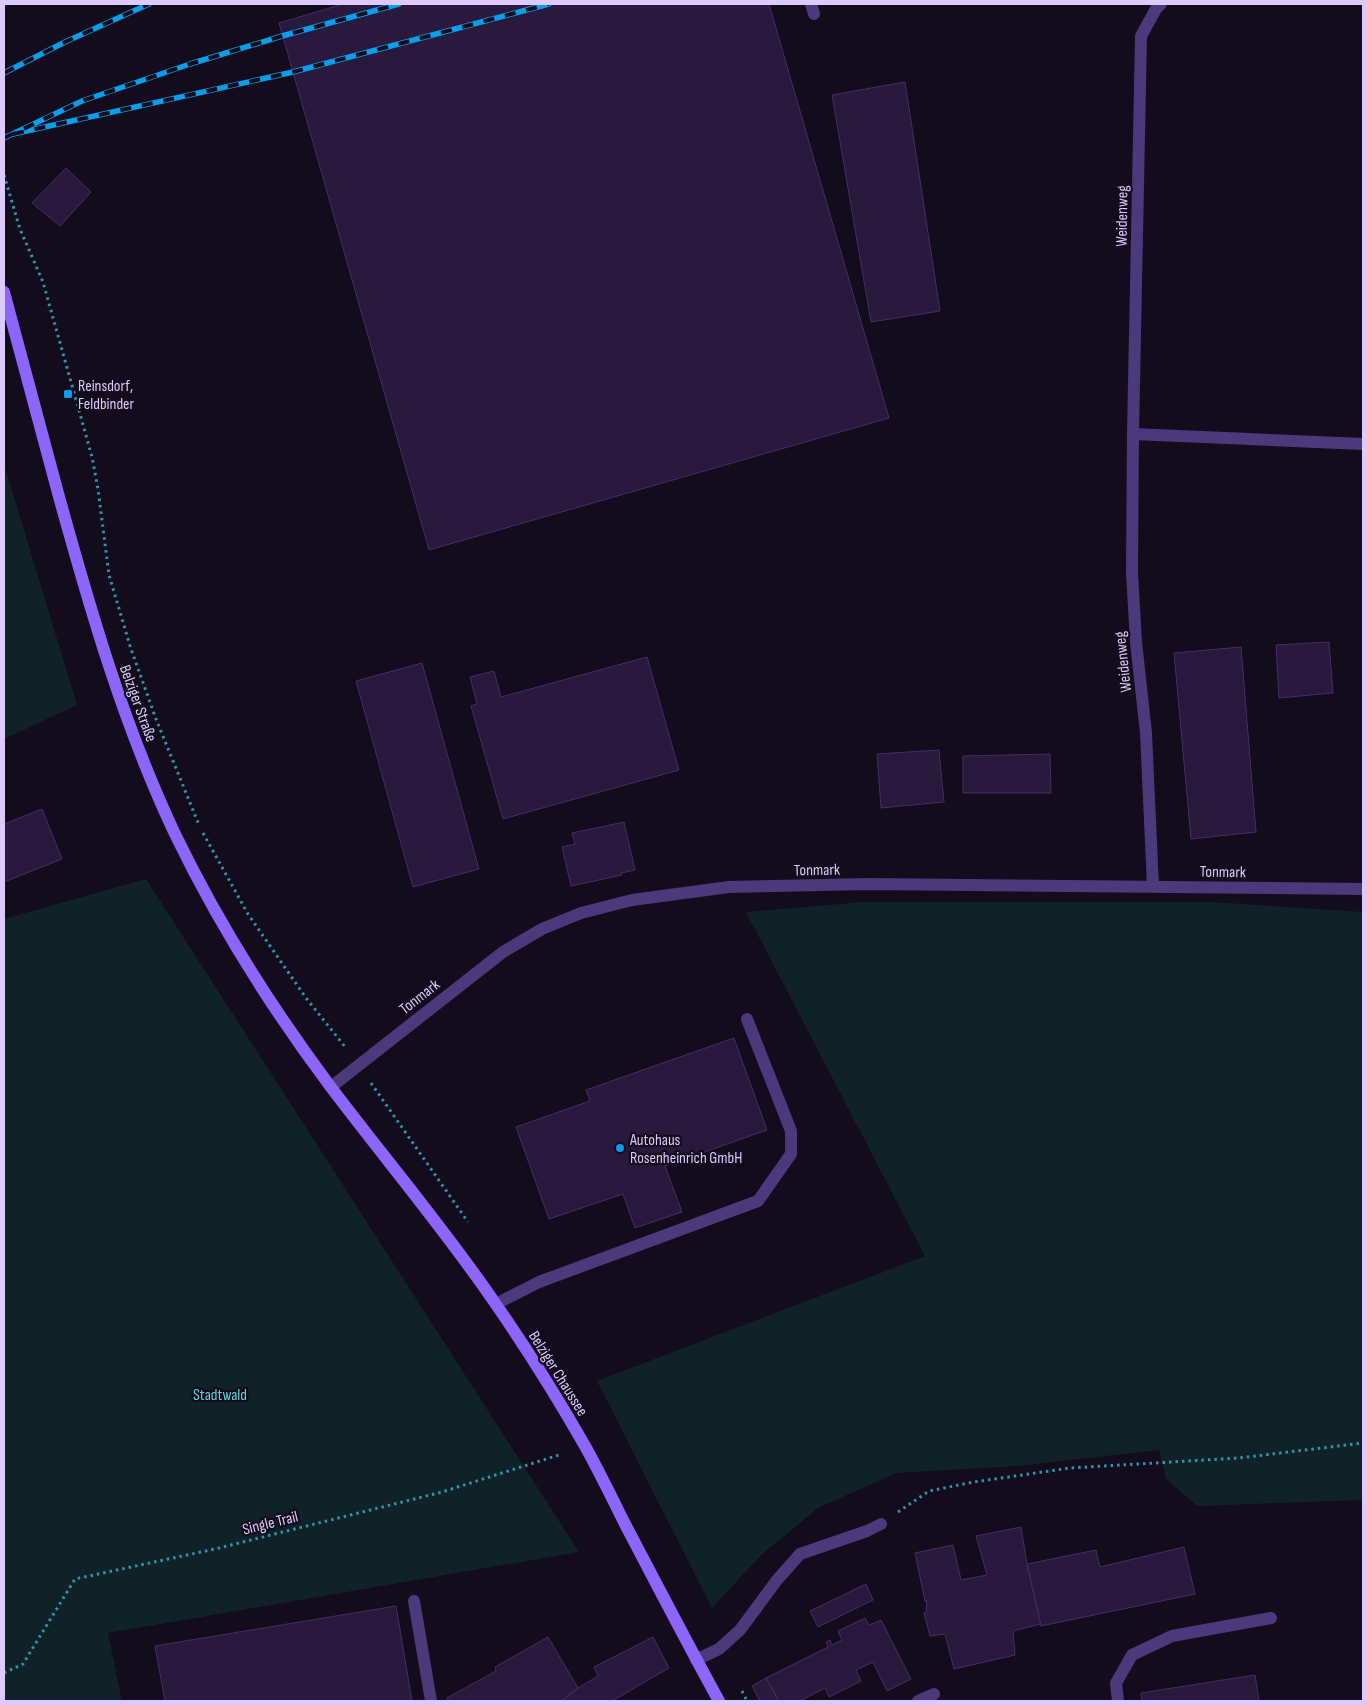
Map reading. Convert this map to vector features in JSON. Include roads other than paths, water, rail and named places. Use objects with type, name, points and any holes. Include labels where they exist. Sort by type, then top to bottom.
[{"type":"main road","name":"Belziger Straße","points":[[4,292],[92,612],[122,706],[146,768],[175,833],[210,901],[249,968],[331,1087]]},
{"type":"main road","name":"Belziger Chaussee","points":[[331,1087],[460,1253],[545,1379],[585,1447],[719,1701]]},
{"type":"street","name":"Weidenweg","points":[[1153,886],[1146,733],[1136,642],[1132,573],[1133,434],[1141,36],[1156,9],[1161,4]]},
{"type":"street","points":[[1133,434],[1363,444]]},
{"type":"street","name":"Tonmark","points":[[331,1087],[502,952],[542,929],[574,916],[632,900],[729,887],[868,884],[1363,889]]},
{"type":"street","points":[[496,1304],[539,1282],[758,1201],[791,1154],[791,1131],[747,1018]]},
{"type":"street","points":[[696,1660],[719,1649],[740,1630],[777,1580],[800,1554],[881,1524]]},
{"type":"street","points":[[414,1601],[431,1701]]},
{"type":"street","points":[[1118,1701],[1116,1683],[1132,1655],[1172,1636],[1271,1618]]},
{"type":"street","points":[[918,1701],[934,1694]]},
{"type":"railway","points":[[4,73],[65,42],[149,4]]},
{"type":"railway","points":[[4,138],[82,101],[190,64],[282,36],[399,4]]},
{"type":"railway","points":[[13,134],[293,72],[549,4]]},
{"type":"place","name":"Reinsdorf, Feldbinder","points":[[68,394]]},
{"type":"place","name":"Autohaus Rosenheinrich GmbH","points":[[620,1148]]},
{"type":"park label","name":"Stadtwald","points":[[220,1394]]}]
